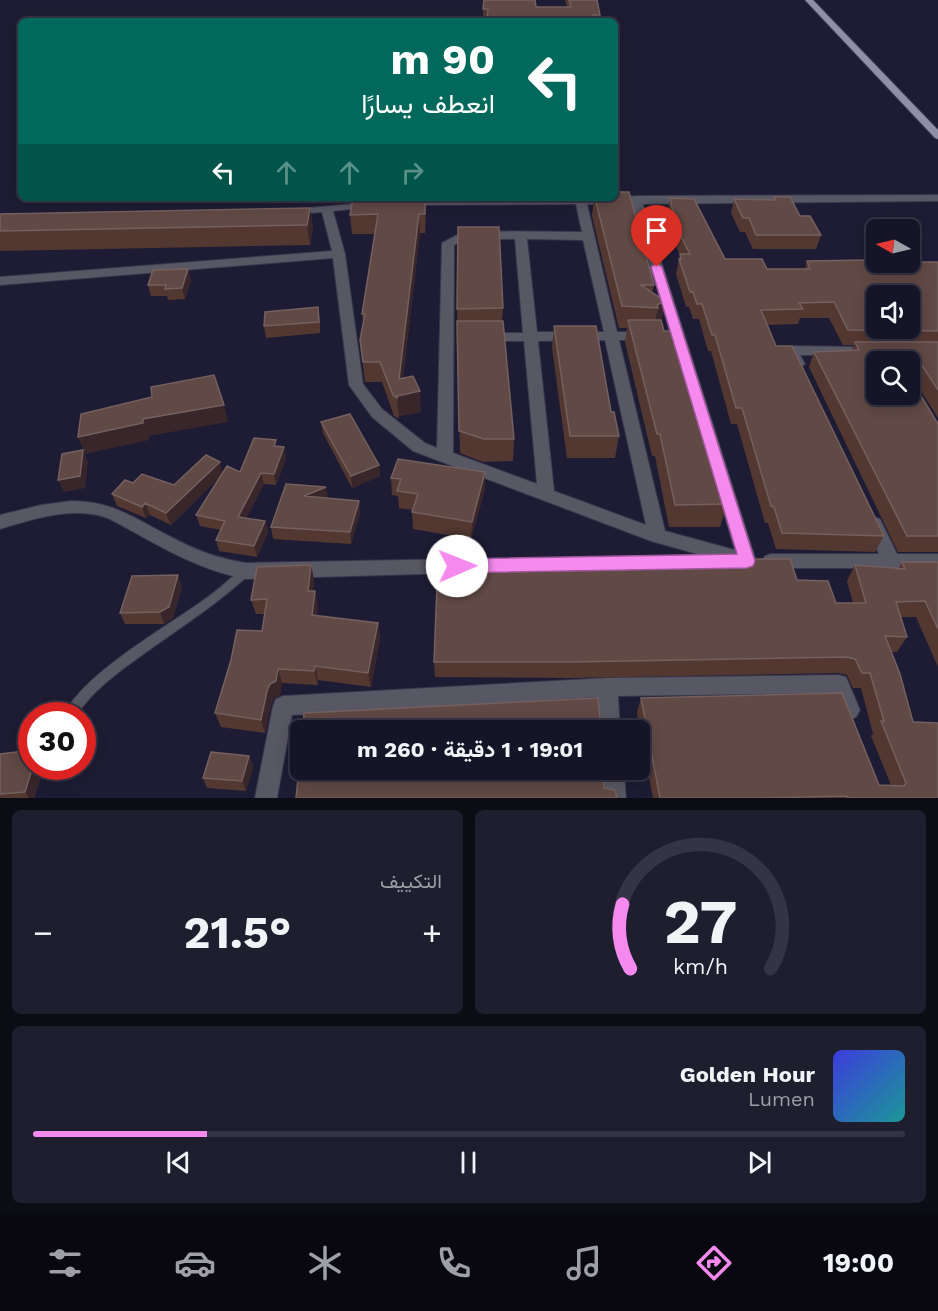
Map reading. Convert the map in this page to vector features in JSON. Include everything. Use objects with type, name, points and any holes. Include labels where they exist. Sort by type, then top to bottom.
[{"type":"main road","points":[[809,0],[938,136]]},
{"type":"street","points":[[618,199],[938,198]]},
{"type":"street","points":[[636,199],[747,561]]},
{"type":"street","points":[[275,213],[393,203],[486,201]]},
{"type":"street","points":[[580,201],[657,536]]},
{"type":"street","points":[[327,208],[339,254],[356,385],[377,413],[419,447],[657,536],[747,561]]},
{"type":"street","points":[[445,456],[457,337],[448,243],[465,236],[588,236]]},
{"type":"street","points":[[520,236],[546,494]]},
{"type":"street","points":[[0,281],[339,254]]},
{"type":"street","points":[[457,337],[657,336]]},
{"type":"street","points":[[806,382],[791,350],[875,351]]},
{"type":"street","points":[[0,522],[58,509],[100,510],[113,514],[167,544],[219,567],[246,571],[476,565]]},
{"type":"street","points":[[867,509],[892,562]]},
{"type":"street","points":[[679,561],[938,561]]},
{"type":"street","points":[[266,798],[283,706],[607,687],[839,684],[855,726]]},
{"type":"street","points":[[607,687],[609,720]]},
{"type":"street","points":[[614,780],[615,798]]},
{"type":"lane","points":[[79,702],[111,673],[217,597],[246,571]]},
{"type":"building","points":[[484,0],[535,0],[536,7],[571,7],[569,0],[597,0],[600,15],[593,15],[594,18],[487,18],[488,9],[483,9]]},
{"type":"building","points":[[618,192],[629,192],[654,285],[641,285],[665,301],[657,305],[658,308],[622,306],[596,201],[618,201]]},
{"type":"building","points":[[774,197],[790,197],[800,216],[810,216],[821,235],[756,235],[749,218],[743,218],[734,199],[776,200]]},
{"type":"building","points":[[670,198],[694,199],[725,259],[762,259],[767,269],[810,269],[807,261],[866,260],[866,273],[920,273],[920,260],[938,262],[938,331],[920,331],[920,285],[866,285],[866,330],[848,330],[834,302],[799,303],[803,309],[761,310],[776,346],[792,346],[884,536],[782,533],[774,507],[771,506],[742,408],[736,408],[715,335],[712,335],[702,304],[697,304],[693,292],[690,292],[679,259],[681,259],[680,254],[690,254],[676,227]]},
{"type":"building","points":[[352,201],[425,201],[425,214],[419,214],[399,379],[413,376],[420,391],[397,396],[397,398],[393,395],[380,362],[363,362],[360,340],[365,314],[362,314],[378,214],[350,215]]},
{"type":"building","points":[[310,208],[307,225],[0,231],[0,214]]},
{"type":"building","points":[[458,227],[499,227],[503,308],[457,309]]},
{"type":"building","points":[[188,269],[182,288],[165,289],[166,285],[148,285],[153,270]]},
{"type":"building","points":[[318,307],[319,322],[264,326],[265,312]]},
{"type":"building","points":[[628,320],[661,320],[664,331],[672,331],[727,504],[675,505],[660,434],[657,434]]},
{"type":"building","points":[[457,321],[503,321],[514,439],[484,439],[459,431]]},
{"type":"building","points":[[554,326],[596,326],[611,412],[614,412],[619,436],[570,436]]},
{"type":"building","points":[[855,342],[938,342],[938,390],[920,366],[920,351],[866,351],[866,405],[920,405],[920,394],[938,424],[938,536],[907,536],[814,352],[859,350]]},
{"type":"building","points":[[214,375],[224,405],[143,419],[143,423],[78,437],[81,414],[152,397],[151,387]]},
{"type":"building","points":[[350,414],[379,465],[351,476],[321,422]]},
{"type":"building","points":[[254,438],[276,440],[274,446],[284,447],[274,474],[261,473],[238,517],[265,521],[254,546],[216,540],[225,521],[196,515],[227,466],[240,472]]},
{"type":"building","points":[[83,450],[80,476],[58,480],[62,454]]},
{"type":"building","points":[[206,455],[220,462],[166,513],[145,503],[142,507],[112,494],[125,480],[133,483],[142,474],[174,485]]},
{"type":"building","points":[[398,459],[485,472],[472,522],[412,512],[418,494],[397,491],[401,479],[391,478]]},
{"type":"building","points":[[286,484],[326,487],[304,496],[359,501],[350,532],[271,527]]},
{"type":"building","points":[[790,559],[797,580],[828,581],[836,603],[866,603],[855,565],[905,569],[902,562],[938,562],[938,629],[925,601],[896,602],[907,637],[885,636],[900,674],[913,722],[938,723],[938,798],[848,798],[847,796],[660,798],[650,745],[650,720],[645,720],[641,698],[842,693],[879,785],[904,786],[906,783],[881,721],[884,721],[870,673],[862,673],[855,659],[847,657],[434,662],[438,560]]},
{"type":"building","points":[[311,565],[308,591],[315,591],[312,615],[378,623],[368,673],[315,666],[314,671],[278,669],[276,681],[270,684],[267,691],[261,720],[215,713],[231,660],[237,630],[262,631],[267,599],[251,600],[257,567]]},
{"type":"building","points":[[178,575],[169,607],[160,612],[120,613],[132,576]]},
{"type":"building","points":[[598,698],[601,720],[304,720],[304,713]]},
{"type":"building","points":[[18,752],[18,780],[29,780],[25,792],[0,794],[0,754]]},
{"type":"building","points":[[211,752],[249,756],[242,781],[203,778]]},
{"type":"building","points":[[298,780],[604,780],[604,788],[615,790],[617,798],[296,798]]},
{"type":"route","points":[[457,566],[747,561],[657,267]]}]
